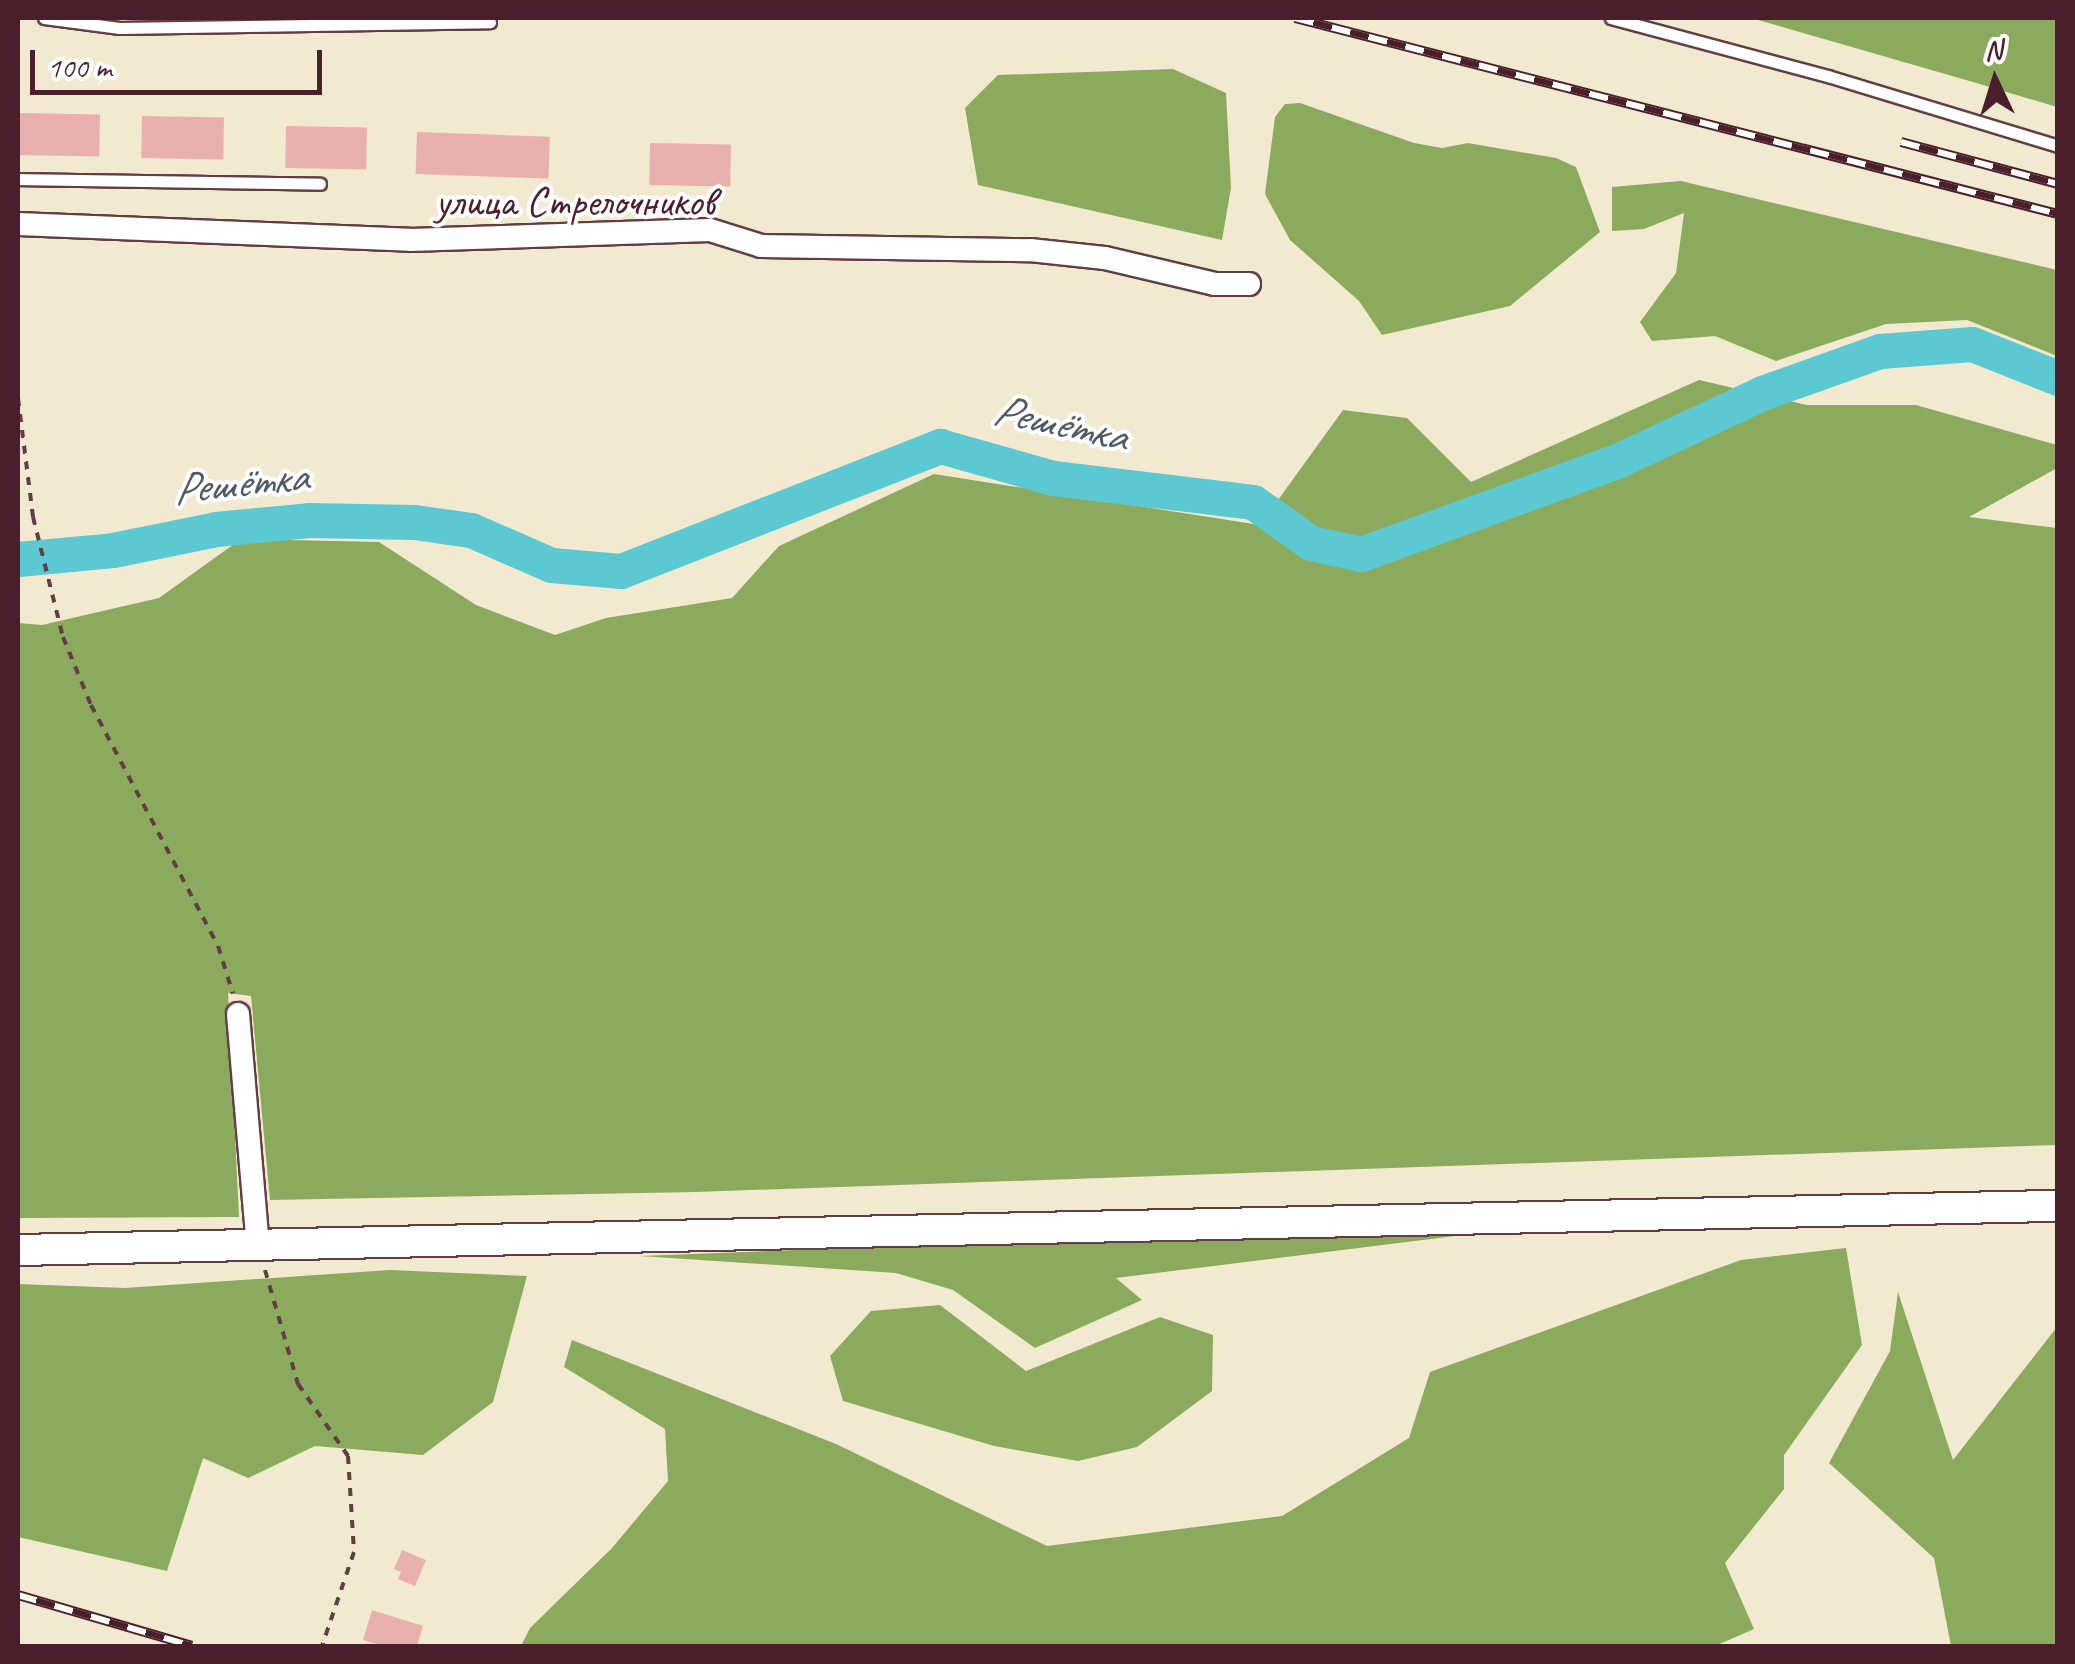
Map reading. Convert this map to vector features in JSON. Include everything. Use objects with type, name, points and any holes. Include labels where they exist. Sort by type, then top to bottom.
[{"type":"street","name":"улица Стрелочников","points":[[18,224],[410,240],[710,230],[761,246],[1030,250],[1104,258],[1216,284],[1249,284]]},
{"type":"street","points":[[238,1014],[258,1246]]},
{"type":"street","points":[[18,1250],[2058,1206]]},
{"type":"lane","points":[[44,18],[120,28],[490,22]]},
{"type":"lane","points":[[1611,18],[1828,76],[2058,146]]},
{"type":"lane","points":[[18,179],[320,184]]},
{"type":"path","points":[[18,398],[33,516],[55,592],[63,638],[91,705],[218,946],[238,1014]]},
{"type":"path","points":[[258,1246],[298,1384],[348,1456],[354,1552],[322,1646]]},
{"type":"green space","points":[[1751,18],[2057,18],[2057,107],[1973,82]]},
{"type":"green space","points":[[1173,69],[1226,93],[1231,188],[1222,240],[978,185],[965,108],[998,75]]},
{"type":"green space","points":[[1300,103],[1414,143],[1442,148],[1468,143],[1556,158],[1576,167],[1600,232],[1510,306],[1382,335],[1359,301],[1290,240],[1265,194],[1275,117],[1285,104]]},
{"type":"green space","points":[[1681,181],[2057,270],[2057,356],[1967,320],[1886,324],[1776,361],[1715,336],[1652,341],[1640,322],[1676,273],[1684,213],[1644,229],[1612,231],[1612,187]]},
{"type":"green space","points":[[1699,380],[1807,405],[1916,405],[2057,445],[2057,468],[1969,517],[2057,528],[2057,1145],[695,1192],[270,1200],[251,996],[228,993],[239,1217],[18,1218],[18,623],[42,625],[159,598],[241,539],[379,542],[476,605],[555,635],[606,618],[732,598],[779,546],[934,474],[1260,525],[1343,410],[1407,418],[1471,482]]},
{"type":"green space","points":[[1471,1234],[1116,1278],[1142,1300],[1035,1348],[953,1290],[896,1273],[640,1256],[1029,1241]]},
{"type":"green space","points":[[1846,1248],[1862,1345],[1784,1455],[1784,1489],[1725,1563],[1754,1629],[1715,1646],[521,1646],[530,1628],[612,1548],[668,1481],[665,1429],[564,1367],[572,1340],[836,1444],[1047,1546],[1282,1516],[1409,1438],[1430,1372],[1741,1260]]},
{"type":"green space","points":[[390,1270],[527,1276],[493,1402],[423,1455],[315,1446],[248,1478],[203,1458],[167,1571],[18,1537],[18,1284],[125,1288]]},
{"type":"green space","points":[[1898,1292],[1953,1460],[2057,1327],[2057,1646],[1951,1646],[1934,1558],[1829,1463],[1890,1351]]},
{"type":"green space","points":[[940,1305],[1026,1371],[1160,1317],[1213,1335],[1212,1391],[1137,1447],[1078,1461],[994,1446],[843,1401],[830,1356],[871,1311]]},
{"type":"building","points":[[19,113],[100,114],[99,156],[18,155]]},
{"type":"building","points":[[142,116],[224,117],[223,159],[141,158]]},
{"type":"building","points":[[286,126],[367,127],[366,169],[285,168]]},
{"type":"building","points":[[417,132],[550,137],[548,179],[416,174]]},
{"type":"building","points":[[650,143],[731,144],[730,186],[649,185]]},
{"type":"building","points":[[402,1550],[426,1560],[415,1586],[398,1579],[401,1572],[394,1569]]},
{"type":"building","points":[[372,1610],[423,1626],[417,1646],[383,1646],[363,1640]]},
{"type":"waterway","name":"Решётка","points":[[18,559],[113,550],[216,529],[309,520],[414,522],[471,530],[551,565],[621,571],[940,446],[1053,478],[1253,502],[1311,543],[1361,554],[1619,460],[1762,393],[1880,351],[1972,344],[2058,378]]},
{"type":"railway","points":[[1295,18],[2058,214]]},
{"type":"railway","points":[[1901,142],[2058,184]]},
{"type":"railway","points":[[18,1595],[192,1646]]}]
